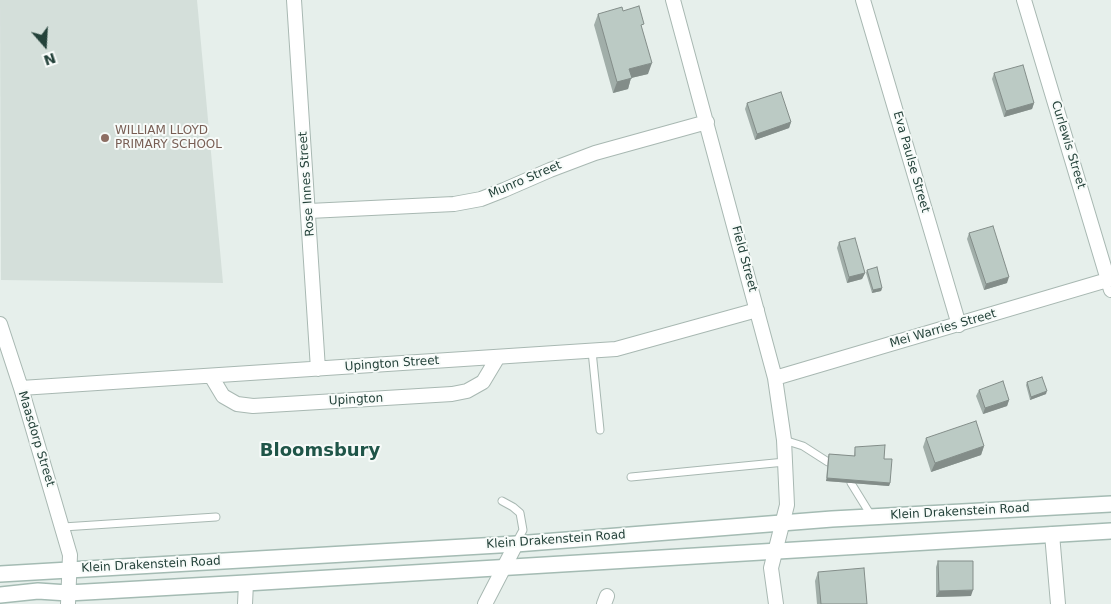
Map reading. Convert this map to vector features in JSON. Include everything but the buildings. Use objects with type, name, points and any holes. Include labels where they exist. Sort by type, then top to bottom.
[{"type":"main road","name":"Klein Drakenstein Road","points":[[0,574],[70,563],[516,544],[782,523],[1111,504]]},
{"type":"main road","name":"Klein Drakenstein Road","points":[[0,595],[38,591],[68,598],[246,583],[1111,531]]},
{"type":"street","name":"Rose Innes Street","points":[[294,0],[318,369]]},
{"type":"street","name":"Field Street","points":[[673,0],[775,378],[784,440],[787,505],[771,568],[776,604]]},
{"type":"street","name":"Eva Paulse Street","points":[[863,0],[959,325]]},
{"type":"street","name":"Curlewis Street","points":[[1024,0],[1110,283]]},
{"type":"street","name":"Munro Street","points":[[309,211],[454,204],[480,199],[585,156],[707,122]]},
{"type":"street","name":"Mei Warries Street","points":[[775,378],[1110,283]]},
{"type":"street","name":"Upington Street","points":[[21,388],[616,349],[757,310]]},
{"type":"street","name":"Maasdorp Street","points":[[0,324],[63,527],[70,563],[68,598]]},
{"type":"street","name":"Upington","points":[[211,376],[223,396],[237,404],[253,406],[452,394],[467,391],[483,382],[498,357]]},
{"type":"street","points":[[1052,534],[1058,604]]},
{"type":"street","points":[[485,604],[516,544]]},
{"type":"street","points":[[246,583],[246,604]]},
{"type":"lane","points":[[592,351],[600,430]]},
{"type":"lane","points":[[784,440],[803,446],[828,462]]},
{"type":"lane","points":[[631,477],[785,462]]},
{"type":"lane","points":[[851,483],[872,517]]},
{"type":"lane","points":[[502,501],[513,506],[520,513],[523,530],[516,544]]},
{"type":"lane","points":[[63,527],[216,517]]},
{"type":"shaded area","name":"WILLIAM LLOYD PRIMARY SCHOOL","points":[[0,0],[197,0],[223,283],[1,280]]},
{"type":"place","name":"WILLIAM LLOYD PRIMARY SCHOOL","points":[[105,138]]},
{"type":"district","name":"Bloomsbury","points":[[320,451]]}]
